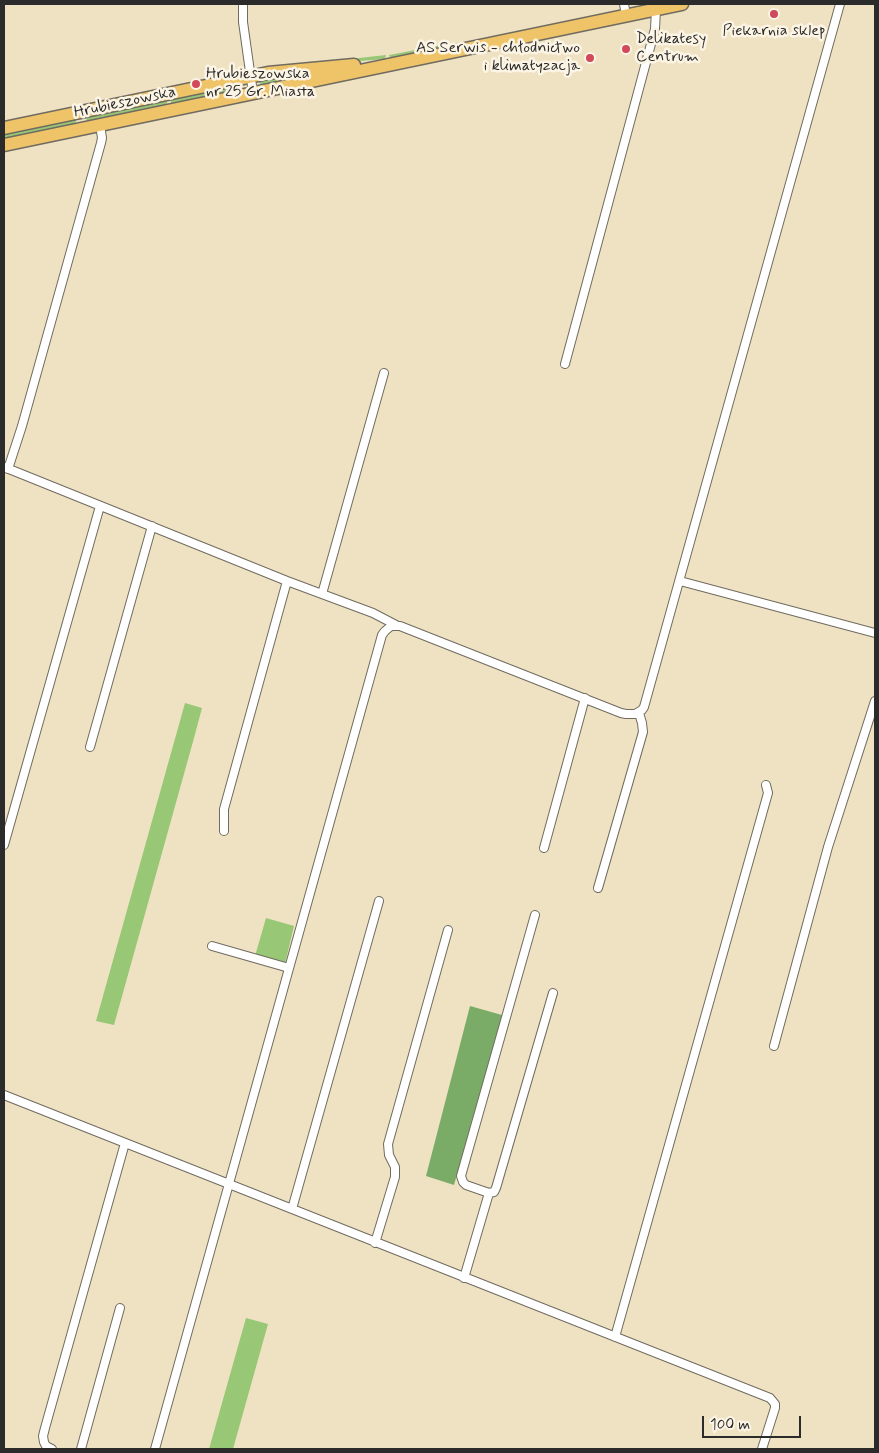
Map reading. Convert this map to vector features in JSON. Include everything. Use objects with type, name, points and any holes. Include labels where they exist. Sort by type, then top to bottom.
[{"type":"main road","points":[[409,60],[625,10],[656,9],[682,4]]},
{"type":"main road","name":"Hrubieszowska","points":[[4,128],[288,70],[409,60]]},
{"type":"main road","name":"Hrubieszowska","points":[[4,145],[409,60]]},
{"type":"street","points":[[243,4],[243,22],[257,92]]},
{"type":"street","points":[[100,125],[101,143],[22,426],[6,468],[287,581],[373,613],[396,626],[626,714],[635,714],[639,713],[646,704],[840,4]]},
{"type":"street","points":[[565,364],[655,29],[656,9]]},
{"type":"street","points":[[322,594],[384,374]]},
{"type":"street","points":[[4,845],[100,506]]},
{"type":"street","points":[[90,748],[152,526]]},
{"type":"street","points":[[680,580],[875,633]]},
{"type":"street","points":[[224,832],[224,809],[287,581]]},
{"type":"street","points":[[155,1449],[380,640],[385,631],[391,626],[396,626]]},
{"type":"street","points":[[544,848],[584,698]]},
{"type":"street","points":[[774,1046],[828,847],[875,701]]},
{"type":"street","points":[[598,888],[643,732],[639,713]]},
{"type":"street","points":[[615,1337],[768,793],[766,785]]},
{"type":"street","points":[[292,1209],[379,901]]},
{"type":"street","points":[[535,915],[461,1176],[462,1182],[466,1186],[489,1193],[494,1192],[496,1188],[553,993]]},
{"type":"street","points":[[375,1243],[396,1170],[389,1155],[388,1144],[448,930]]},
{"type":"street","points":[[212,946],[289,968]]},
{"type":"street","points":[[4,1095],[773,1400],[775,1412],[762,1449]]},
{"type":"street","points":[[52,1449],[45,1444],[44,1432],[125,1143]]},
{"type":"street","points":[[464,1278],[489,1193]]},
{"type":"street","points":[[81,1449],[120,1308]]},
{"type":"green space","points":[[442,45],[442,49],[391,59],[389,55]]},
{"type":"green space","points":[[386,55],[385,59],[260,69]]},
{"type":"green space","points":[[342,70],[266,86],[261,85],[258,81],[259,80]]},
{"type":"green space","points":[[239,85],[240,90],[172,107],[170,97]]},
{"type":"green space","points":[[166,98],[168,108],[90,123],[86,119],[86,117]]},
{"type":"green space","points":[[76,118],[74,125],[4,142],[4,132]]},
{"type":"green space","points":[[185,703],[202,708],[114,1025],[96,1021]]},
{"type":"green space","points":[[266,918],[294,926],[285,964],[255,956]]},
{"type":"green space","points":[[470,1006],[502,1015],[454,1185],[426,1176]]},
{"type":"green space","points":[[246,1318],[268,1324],[233,1449],[209,1449]]},
{"type":"place","name":"Piekarnia sklep","points":[[774,14]]},
{"type":"place","name":"Delikatesy Centrum","points":[[626,49]]},
{"type":"place","name":"AS Serwis - chłodnictwo i klimatyzacja","points":[[590,58]]},
{"type":"place","name":"Hrubieszowska nr 25 Gr. Miasta","points":[[196,84]]}]
